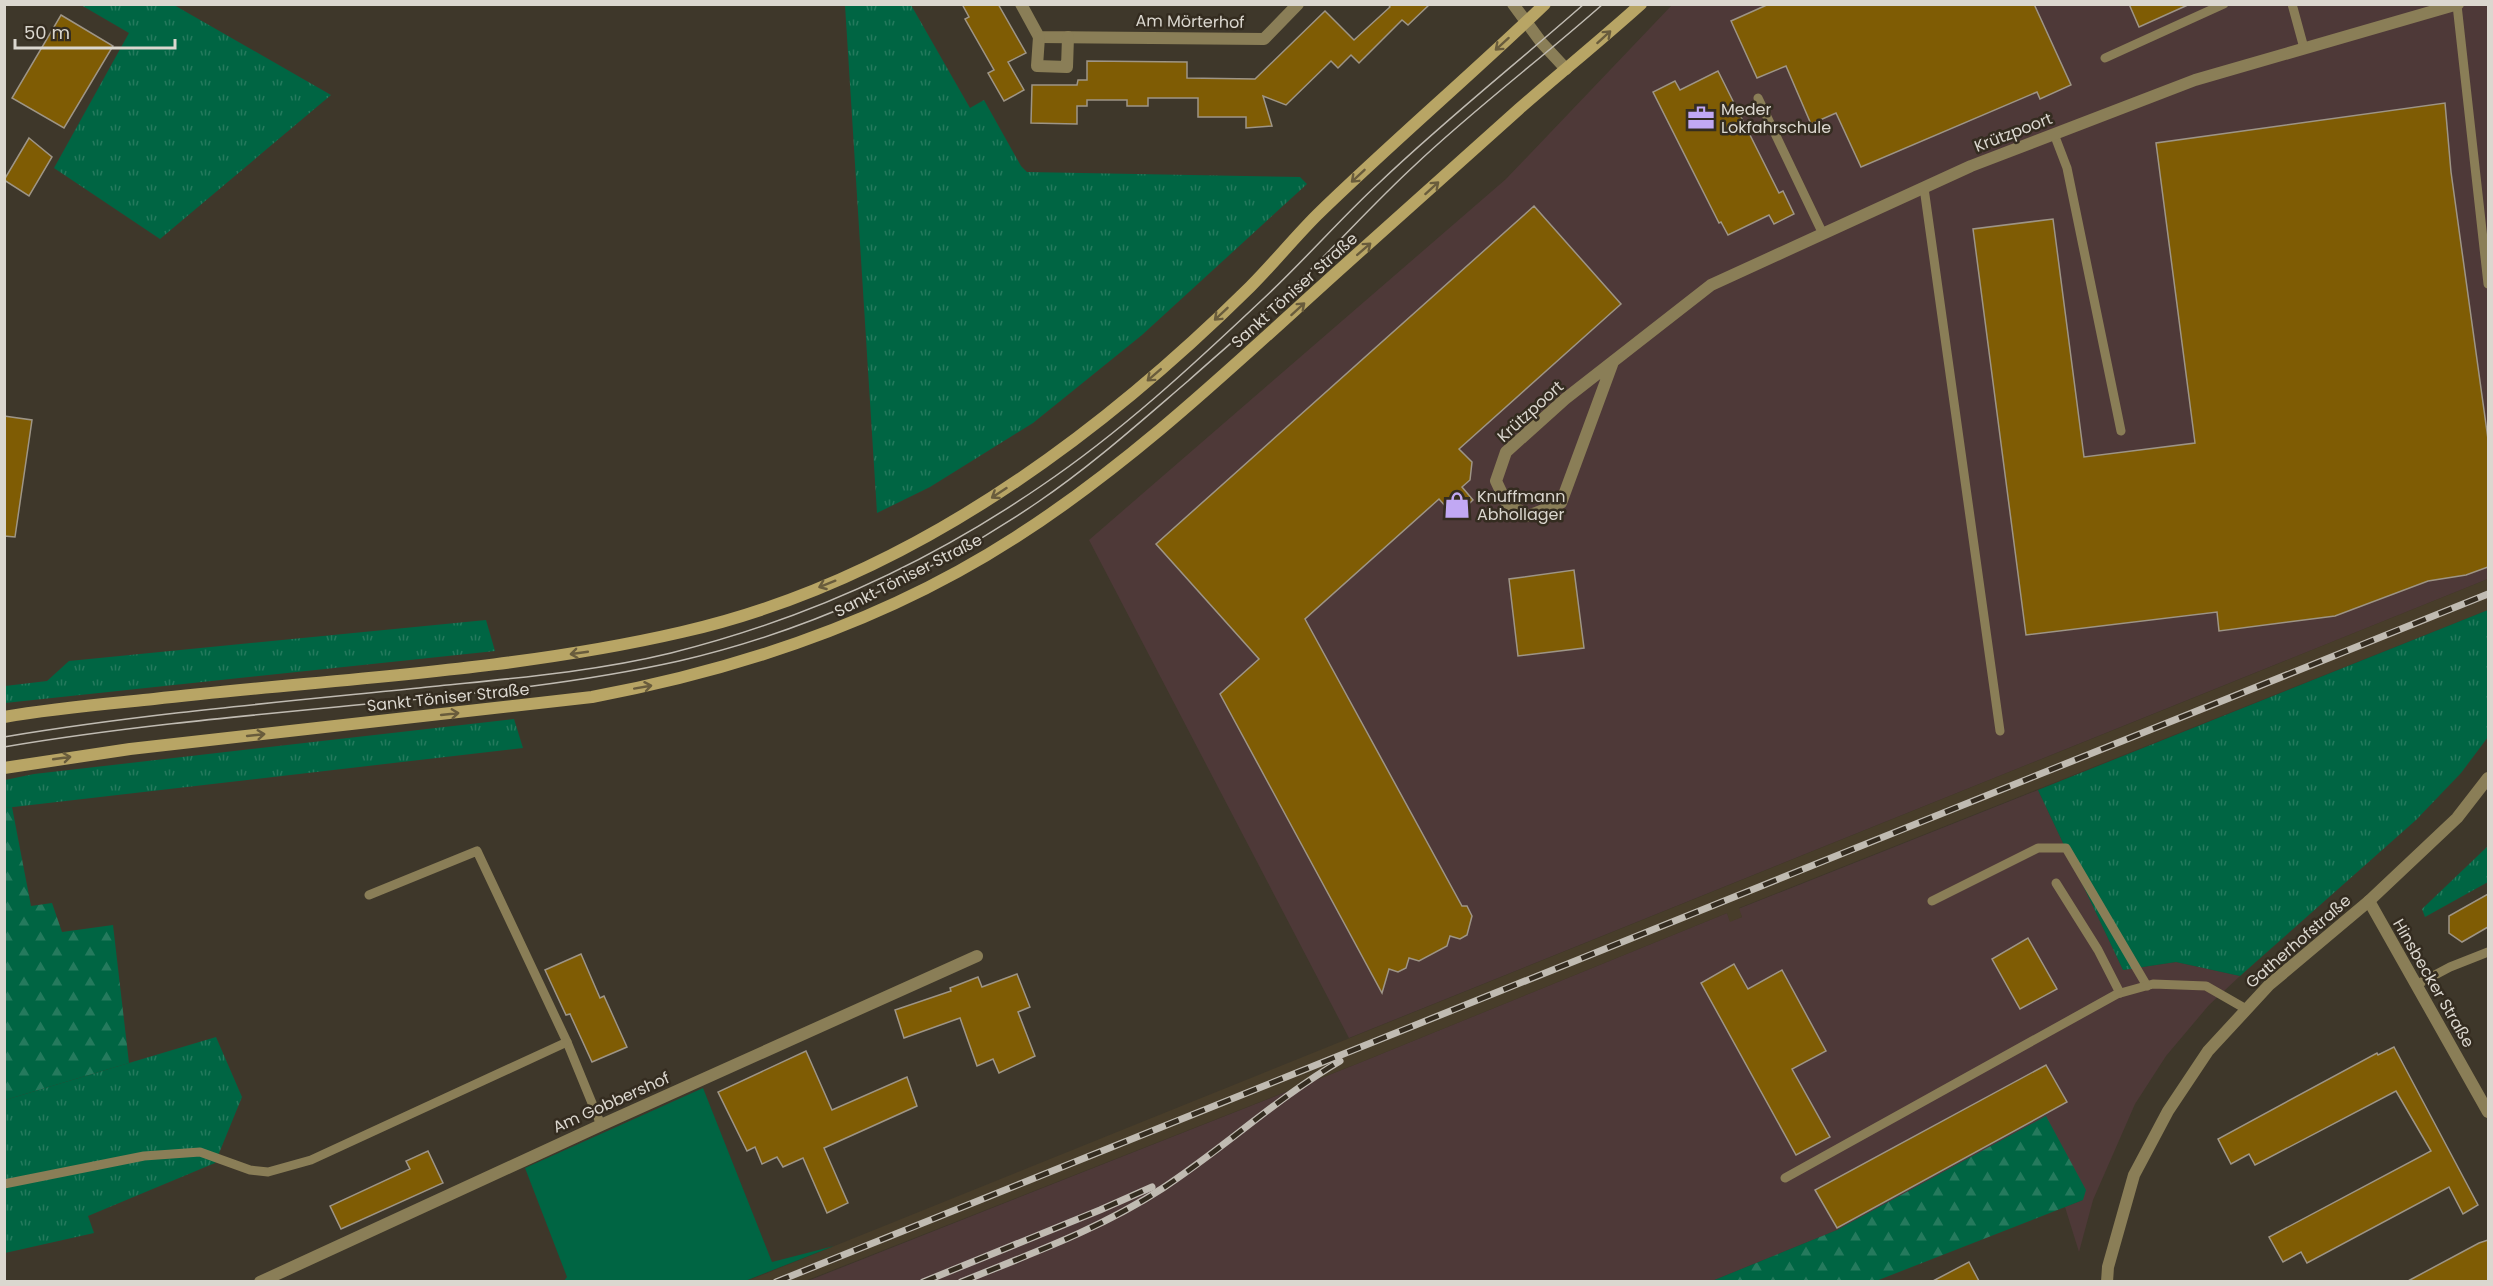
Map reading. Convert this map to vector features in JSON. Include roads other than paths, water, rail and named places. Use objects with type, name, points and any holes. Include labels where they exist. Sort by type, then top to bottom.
[{"type":"main road","name":"Sankt Töniser Straße","points":[[4,717],[592,651],[687,631],[770,606],[850,574],[914,544],[990,500],[1089,431],[1176,356],[1236,300],[1315,217],[1545,4]]},
{"type":"main road","name":"Sankt Töniser Straße","points":[[4,768],[130,749],[530,705],[633,689],[716,670],[776,652],[835,630],[894,604],[1014,539],[1112,469],[1283,323],[1641,4]]},
{"type":"street","points":[[1021,4],[1039,37],[1037,66],[1067,67],[1068,37]]},
{"type":"street","name":"Am Mörterhof","points":[[1039,37],[1264,39],[1298,4]]},
{"type":"street","points":[[1513,4],[1566,69]]},
{"type":"street","name":"Krützpoort","points":[[1613,362],[1561,503],[1527,516],[1506,502],[1496,481],[1506,452],[1565,399],[1711,285],[1971,166],[2195,80],[2458,5]]},
{"type":"street","name":"Gatherhofstraße","points":[[2106,1281],[2134,1175],[2168,1111],[2208,1051],[2269,985],[2369,901],[2457,818],[2488,778]]},
{"type":"street","name":"Hinsbecker Straße","points":[[2369,901],[2488,1112]]},
{"type":"street","name":"Am Gobbershof","points":[[260,1281],[977,956]]},
{"type":"lane","points":[[2105,58],[2224,4]]},
{"type":"lane","points":[[2292,4],[2304,48]]},
{"type":"lane","points":[[2458,5],[2488,284]]},
{"type":"lane","points":[[1758,98],[1823,234]]},
{"type":"lane","points":[[2054,134],[2067,168],[2121,430]]},
{"type":"lane","points":[[1924,188],[2000,731]]},
{"type":"lane","points":[[1932,901],[2038,848],[2066,848],[2147,986]]},
{"type":"lane","points":[[369,895],[477,851],[567,1042],[601,1125]]},
{"type":"lane","points":[[2056,883],[2098,950],[2120,993]]},
{"type":"lane","points":[[2416,985],[2450,967],[2488,952]]},
{"type":"lane","points":[[1785,1178],[2120,993],[2153,984],[2206,986],[2246,1009]]},
{"type":"lane","points":[[4,1184],[144,1156],[200,1152],[249,1170],[268,1172],[311,1160],[567,1042]]},
{"type":"tram line","points":[[4,737],[160,715],[609,666],[720,640],[769,624],[864,586],[910,564],[998,514],[1071,465],[1128,421],[1263,299],[1404,160],[1584,4]]},
{"type":"tram line","points":[[4,747],[144,727],[492,691],[642,669],[726,649],[820,617],[866,598],[911,577],[997,529],[1096,459],[1276,303],[1437,145],[1603,4]]},
{"type":"railway","points":[[776,1282],[2488,594]]},
{"type":"railway","points":[[961,1282],[1064,1240],[1139,1203],[1186,1173],[1294,1091],[1340,1061]]},
{"type":"railway","points":[[923,1282],[1152,1187]]},
{"type":"place","name":"Meder Lokfahrschule","points":[[1701,118]]},
{"type":"place","name":"Knuffmann Abhollager","points":[[1457,505]]}]
